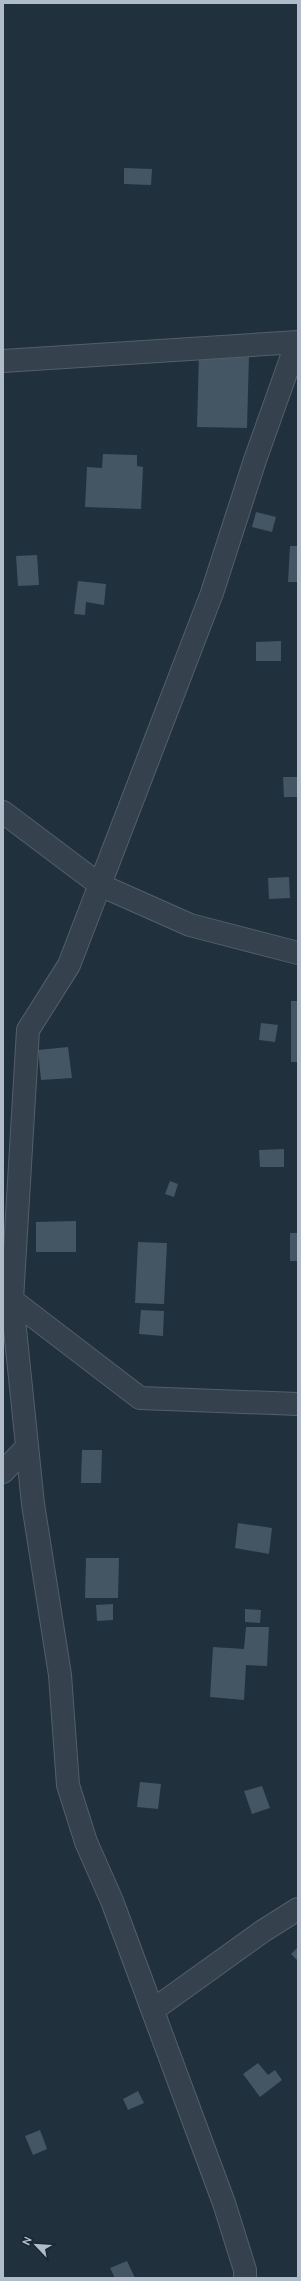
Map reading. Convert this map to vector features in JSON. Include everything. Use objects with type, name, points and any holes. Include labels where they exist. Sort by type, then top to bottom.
[{"type":"street","points":[[3,362],[298,342],[255,460],[212,593],[69,965],[28,1030],[8,1300],[33,1504],[60,1675],[68,1785],[86,1842],[112,1901],[224,2203],[245,2270],[245,2278]]},
{"type":"street","points":[[3,812],[100,885],[190,926],[298,953]]},
{"type":"street","points":[[8,1300],[140,1398],[298,1404]]},
{"type":"street","points":[[3,1472],[26,1447]]},
{"type":"street","points":[[153,2010],[263,1931],[298,1909]]},
{"type":"building","points":[[124,168],[152,169],[151,185],[124,184]]},
{"type":"building","points":[[199,353],[249,355],[247,428],[197,427]]},
{"type":"building","points":[[103,454],[137,455],[137,466],[143,467],[141,509],[85,507],[87,467],[102,468]]},
{"type":"building","points":[[256,512],[276,517],[272,532],[252,527]]},
{"type":"building","points":[[290,546],[298,546],[298,582],[288,582]]},
{"type":"building","points":[[37,555],[39,585],[18,586],[16,556]]},
{"type":"building","points":[[78,581],[106,584],[104,605],[86,602],[85,615],[74,614]]},
{"type":"building","points":[[281,641],[281,661],[256,661],[256,642]]},
{"type":"building","points":[[283,777],[298,777],[298,797],[284,797]]},
{"type":"building","points":[[289,877],[290,898],[269,899],[268,878]]},
{"type":"building","points":[[291,1001],[298,1001],[298,1062],[291,1062]]},
{"type":"building","points":[[261,1023],[278,1025],[275,1042],[259,1040]]},
{"type":"building","points":[[68,1047],[72,1078],[41,1080],[38,1050]]},
{"type":"building","points":[[284,1149],[284,1167],[260,1167],[259,1150]]},
{"type":"building","points":[[170,1181],[178,1184],[174,1197],[165,1194]]},
{"type":"building","points":[[76,1221],[76,1252],[36,1252],[36,1222]]},
{"type":"building","points":[[290,1233],[298,1233],[298,1261],[290,1261]]},
{"type":"building","points":[[138,1242],[167,1243],[164,1304],[135,1303]]},
{"type":"building","points":[[141,1310],[164,1311],[163,1336],[139,1334]]},
{"type":"building","points":[[82,1450],[102,1450],[101,1483],[81,1483]]},
{"type":"building","points":[[238,1523],[272,1528],[269,1554],[235,1548]]},
{"type":"building","points":[[86,1558],[119,1558],[118,1598],[85,1598]]},
{"type":"building","points":[[113,1604],[113,1620],[97,1621],[96,1605]]},
{"type":"building","points":[[245,1609],[261,1610],[260,1623],[245,1622]]},
{"type":"building","points":[[246,1627],[269,1627],[267,1666],[246,1665],[244,1700],[210,1697],[213,1647],[244,1649]]},
{"type":"building","points":[[140,1782],[161,1784],[158,1809],[137,1807]]},
{"type":"building","points":[[262,1786],[270,1808],[252,1814],[244,1791]]},
{"type":"building","points":[[298,1947],[298,1961],[291,1954]]},
{"type":"building","points":[[258,2063],[268,2075],[275,2070],[282,2080],[260,2097],[243,2074]]},
{"type":"building","points":[[138,2091],[144,2103],[128,2110],[123,2099]]},
{"type":"building","points":[[40,2130],[47,2149],[33,2155],[25,2136]]},
{"type":"building","points":[[127,2261],[135,2278],[115,2278],[110,2268]]}]
